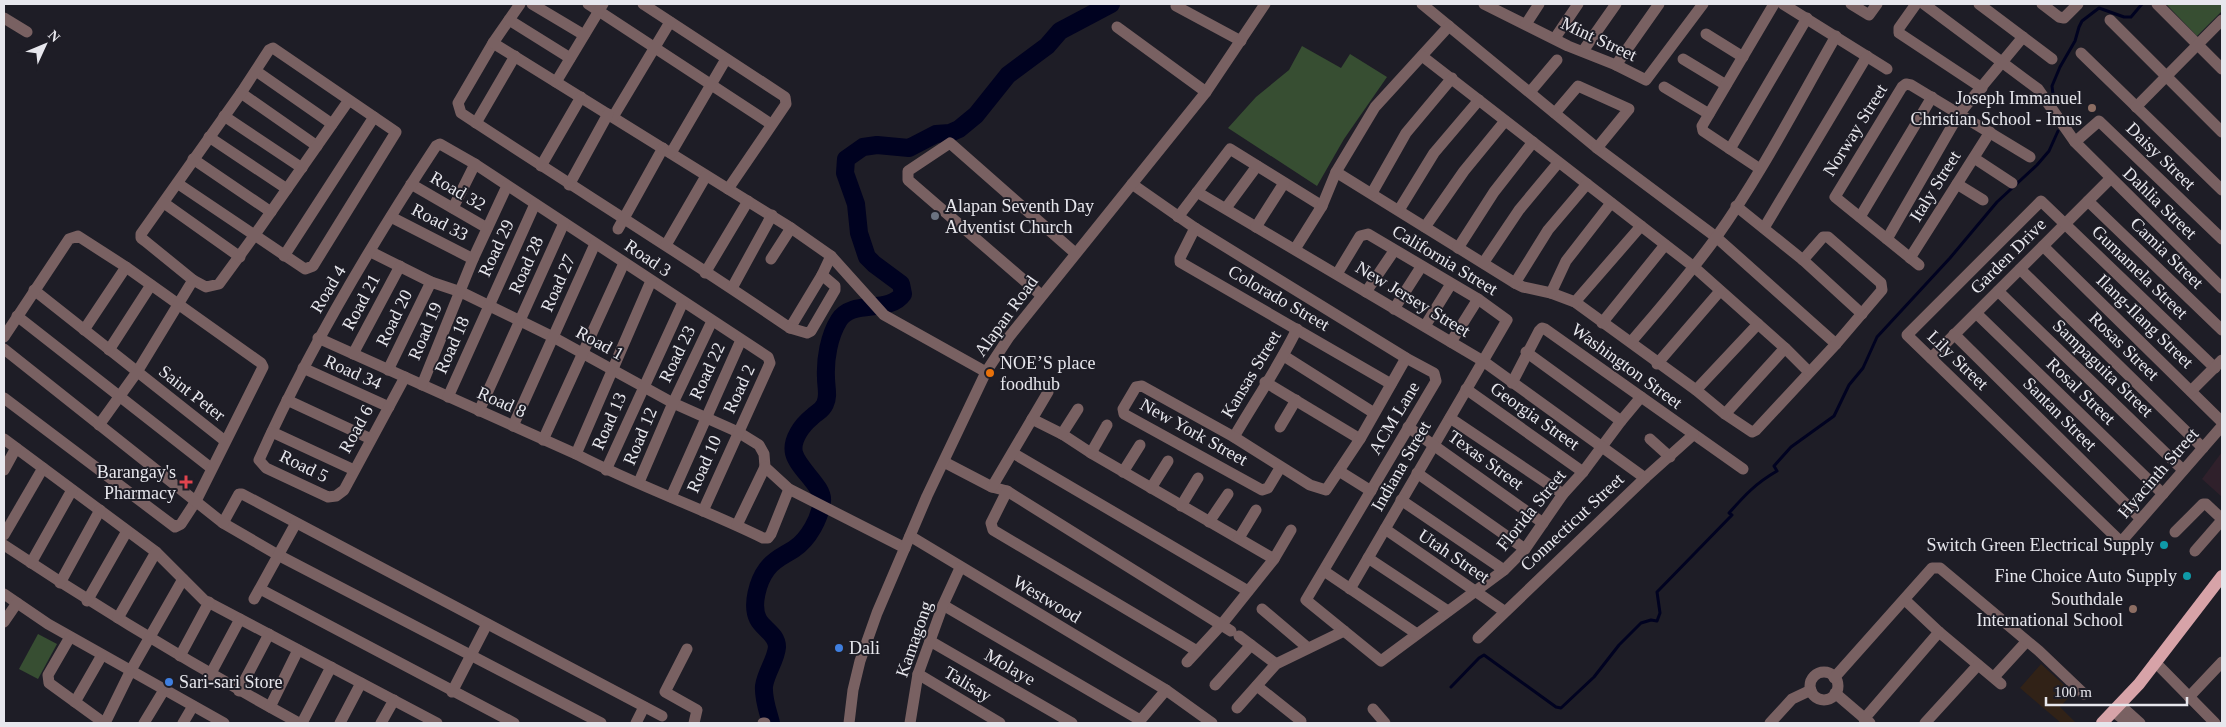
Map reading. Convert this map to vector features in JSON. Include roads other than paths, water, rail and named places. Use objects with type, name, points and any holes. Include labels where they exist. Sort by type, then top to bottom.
[{"type":"main road","points":[[2102,723],[2139,684],[2222,576]]},
{"type":"street","points":[[520,4],[493,43],[458,103],[460,113],[569,185],[620,224],[666,245],[705,273],[732,288],[790,328],[807,333],[811,331],[835,290],[835,286],[822,275]]},
{"type":"street","points":[[532,4],[584,35]]},
{"type":"street","points":[[588,4],[601,7],[655,46],[771,124]]},
{"type":"street","points":[[643,4],[785,97],[786,104],[728,189]]},
{"type":"street","name":"Alapan Road","points":[[850,723],[853,690],[860,661],[910,536],[986,372],[1006,341],[1041,295],[1206,92],[1265,4]]},
{"type":"street","points":[[1422,4],[1597,148],[1716,237],[1836,344]]},
{"type":"street","name":"Mint Street","points":[[1484,4],[1498,7],[1526,24],[1646,80],[1703,4]]},
{"type":"street","points":[[1526,24],[1539,4]]},
{"type":"street","points":[[1555,38],[1578,4]]},
{"type":"street","points":[[1583,51],[1616,4]]},
{"type":"street","points":[[1616,65],[1659,4]]},
{"type":"street","points":[[1760,168],[1703,131],[1702,126],[1774,4]]},
{"type":"street","points":[[1783,4],[1887,68]]},
{"type":"street","points":[[1851,4],[1869,15],[1877,4]]},
{"type":"street","points":[[1916,4],[1899,28],[1898,33],[1982,88]]},
{"type":"street","name":"Dahlia Street","points":[[1924,4],[2038,89],[2075,142],[2110,179],[2222,288]]},
{"type":"street","points":[[1978,4],[2052,59]]},
{"type":"street","points":[[2042,4],[2064,18],[2078,4]]},
{"type":"street","points":[[2158,4],[2222,69]]},
{"type":"street","points":[[1176,6],[1241,41]]},
{"type":"street","points":[[556,82],[601,7]]},
{"type":"street","points":[[4,18],[27,32]]},
{"type":"street","points":[[1730,148],[1807,18]]},
{"type":"street","points":[[509,20],[570,58]]},
{"type":"street","points":[[2110,20],[2222,132]]},
{"type":"street","points":[[2136,107],[2222,20]]},
{"type":"street","points":[[569,185],[670,22]]},
{"type":"street","points":[[1295,250],[1322,206],[1336,172],[1375,107],[1449,26]]},
{"type":"street","points":[[1117,27],[1206,92]]},
{"type":"street","points":[[1706,34],[1743,56]]},
{"type":"street","points":[[1631,342],[1694,268],[1716,237],[1760,168],[1836,36]]},
{"type":"street","points":[[2023,37],[1959,114],[1887,239],[1860,217],[1932,97],[1959,114],[2030,156]]},
{"type":"street","points":[[493,43],[772,215],[831,256],[884,315],[986,372]]},
{"type":"street","points":[[177,183],[254,236],[304,269],[313,266],[396,134],[396,130],[273,48],[269,50],[241,93],[193,159],[141,234],[141,238],[193,280],[206,287],[219,284],[240,257],[254,236],[349,100]]},
{"type":"street","points":[[2081,53],[2222,190]]},
{"type":"street","points":[[476,123],[514,56]]},
{"type":"street","points":[[1422,56],[1666,245],[1720,290],[1809,372]]},
{"type":"street","points":[[1764,228],[1867,56]]},
{"type":"street","points":[[1683,59],[1726,85]]},
{"type":"street","points":[[620,224],[726,60]]},
{"type":"street","points":[[1530,92],[1557,60]]},
{"type":"street","points":[[256,70],[332,124]]},
{"type":"street","points":[[1372,193],[1406,133],[1452,78]]},
{"type":"street","name":"Norway Street","points":[[1860,217],[1835,196],[1902,87],[1906,84],[1911,85],[1932,97]]},
{"type":"street","points":[[1556,113],[1578,86],[1629,109],[1597,148]]},
{"type":"street","points":[[1664,87],[1710,114]]},
{"type":"street","points":[[241,93],[317,146]]},
{"type":"street","points":[[541,166],[581,97]]},
{"type":"street","points":[[1399,210],[1434,153],[1479,100]]},
{"type":"street","points":[[224,116],[302,168]]},
{"type":"street","points":[[284,256],[374,117]]},
{"type":"street","name":"Daisy Street","points":[[2075,142],[2098,120],[2222,239]]},
{"type":"street","points":[[1425,227],[1464,171],[1505,121]]},
{"type":"street","name":"Italy Street","points":[[1887,239],[1915,262],[1957,184],[1990,132]]},
{"type":"street","points":[[209,137],[287,189]]},
{"type":"street","points":[[1458,248],[1494,192],[1533,142]]},
{"type":"street","points":[[1041,295],[908,180],[908,171],[950,143],[1075,253]]},
{"type":"street","name":"Road 3","points":[[440,144],[475,164],[770,360]]},
{"type":"street","name":"Road 4","points":[[259,460],[318,338],[411,184],[436,146],[440,144]]},
{"type":"street","points":[[1178,217],[1230,149],[1322,206]]},
{"type":"street","points":[[1974,158],[2012,183]]},
{"type":"street","points":[[193,159],[271,212]]},
{"type":"street","points":[[1484,262],[1519,210],[1558,162]]},
{"type":"street","points":[[453,208],[475,164]]},
{"type":"street","points":[[1226,208],[1257,166]]},
{"type":"street","points":[[1336,172],[1458,248],[1484,262],[1523,288],[1551,293],[1576,302],[1602,323],[1631,342],[1657,364],[1696,390],[1725,414],[1754,432],[1836,344],[1882,290],[1881,283],[1828,237],[1823,237],[1803,260]]},
{"type":"street","points":[[666,245],[706,176]]},
{"type":"street","name":"Garden Drive","points":[[1931,358],[2110,179]]},
{"type":"street","points":[[1256,227],[1284,183]]},
{"type":"street","name":"Road 32","points":[[411,184],[487,228]]},
{"type":"street","name":"ACM Lane","points":[[1132,184],[1195,228],[1406,358],[1434,373],[1436,376],[1436,381],[1306,600],[1381,661]]},
{"type":"street","points":[[1514,283],[1548,230],[1587,184]]},
{"type":"street","points":[[1957,184],[1983,200]]},
{"type":"street","points":[[461,292],[487,228],[507,186]]},
{"type":"street","name":"New Jersey Street","points":[[1197,192],[1483,361],[1603,446],[1628,468],[1644,478]]},
{"type":"street","points":[[705,273],[748,201]]},
{"type":"street","name":"Gumamela Street","points":[[2041,201],[2218,364]]},
{"type":"street","name":"Lily Street","points":[[2041,201],[1907,335],[2120,542]]},
{"type":"street","name":"Camia Street","points":[[2088,201],[2222,330]]},
{"type":"street","points":[[164,203],[240,257]]},
{"type":"street","points":[[1551,293],[1566,261],[1611,203]]},
{"type":"street","name":"Road 29","points":[[488,307],[536,204]]},
{"type":"street","points":[[1736,206],[1803,260],[1862,314]]},
{"type":"street","points":[[732,288],[772,215]]},
{"type":"street","name":"Road 33","points":[[391,217],[474,259]]},
{"type":"street","name":"Road 28","points":[[479,411],[564,223]]},
{"type":"street","points":[[1576,302],[1641,226]]},
{"type":"street","points":[[771,259],[791,228]]},
{"type":"street","name":"Colorado Street","points":[[1195,228],[1180,258],[1180,262],[1391,384]]},
{"type":"street","name":"California Street","points":[[1337,274],[1360,236],[1368,234],[1478,299],[1507,320],[1483,361]]},
{"type":"street","points":[[4,336],[69,239],[73,236],[78,236],[178,304],[261,363],[263,367],[196,501],[181,524],[175,527],[4,398]]},
{"type":"street","name":"Road 27","points":[[513,426],[595,244]]},
{"type":"street","points":[[1602,323],[1666,245]]},
{"type":"street","name":"Ilang-Ilang Street","points":[[2043,246],[2222,422]]},
{"type":"street","points":[[1366,292],[1394,251]]},
{"type":"street","name":"Road 1","points":[[371,252],[431,282],[461,292],[553,338],[673,402],[738,432],[759,445],[764,454],[765,466],[789,490],[905,548]]},
{"type":"street","points":[[790,328],[822,275],[831,256]]},
{"type":"street","points":[[543,440],[624,263]]},
{"type":"street","name":"Road 21","points":[[353,354],[400,266]]},
{"type":"street","points":[[1394,309],[1421,267]]},
{"type":"street","points":[[84,330],[126,268]]},
{"type":"street","name":"Rosas Street","points":[[2020,268],[2203,448]]},
{"type":"street","points":[[99,425],[137,372],[193,280]]},
{"type":"street","points":[[576,454],[651,281]]},
{"type":"street","name":"Road 20","points":[[388,370],[431,282]]},
{"type":"street","points":[[1425,326],[1451,284]]},
{"type":"street","points":[[108,350],[151,285]]},
{"type":"street","name":"Saint Peter","points":[[34,290],[226,441]]},
{"type":"street","points":[[1657,364],[1720,290]]},
{"type":"street","name":"Sampaguita Street","points":[[1998,291],[2183,470]]},
{"type":"street","name":"Road 19","points":[[422,385],[461,292]]},
{"type":"street","points":[[1451,342],[1478,299]]},
{"type":"street","name":"Road 13","points":[[606,470],[683,302]]},
{"type":"street","name":"Road 18","points":[[448,397],[488,307]]},
{"type":"street","name":"Rosal Street","points":[[1976,313],[2163,494]]},
{"type":"street","points":[[17,316],[211,468]]},
{"type":"street","name":"Road 23","points":[[673,402],[712,321]]},
{"type":"street","points":[[1696,390],[1758,324]]},
{"type":"street","name":"Washington Street","points":[[1512,383],[1538,331],[1542,328],[1545,329],[1742,469]]},
{"type":"street","name":"Kansas Street","points":[[1234,437],[1265,382],[1284,356],[1297,329]]},
{"type":"street","name":"Santan Street","points":[[1954,334],[2141,519]]},
{"type":"street","name":"Road 8","points":[[318,338],[576,454],[606,470],[639,482],[763,538],[768,538],[789,490]]},
{"type":"street","name":"Road 22","points":[[706,416],[741,340]]},
{"type":"street","points":[[1725,414],[1785,348]]},
{"type":"street","points":[[4,349],[223,522],[278,555],[601,723]]},
{"type":"street","points":[[1526,352],[1621,422]]},
{"type":"street","points":[[1284,356],[1374,414]]},
{"type":"street","points":[[1371,490],[1339,471],[1360,439],[1406,358]]},
{"type":"street","name":"Road 2","points":[[738,432],[770,360]]},
{"type":"street","name":"Indiana Street","points":[[1350,589],[1483,361]]},
{"type":"street","points":[[2191,391],[2218,364]]},
{"type":"street","name":"Road 34","points":[[303,368],[388,407]]},
{"type":"street","name":"Road 6","points":[[336,496],[344,490],[405,377]]},
{"type":"street","points":[[1265,382],[1360,439]]},
{"type":"street","name":"New York Street","points":[[1280,468],[1268,488],[1262,490],[1124,414],[1123,409],[1136,387],[1142,386],[1234,437],[1280,468],[1321,490],[1326,490],[1330,486],[1339,471]]},
{"type":"street","name":"Georgia Street","points":[[1466,389],[1584,472]]},
{"type":"street","points":[[992,488],[1048,392]]},
{"type":"street","name":"Florida Street","points":[[1381,661],[1504,570],[1525,549],[1563,494],[1584,472],[1641,398]]},
{"type":"street","points":[[287,400],[371,439]]},
{"type":"street","points":[[1280,427],[1296,400]]},
{"type":"street","name":"Road 12","points":[[639,482],[673,402]]},
{"type":"street","points":[[1062,434],[1078,409]]},
{"type":"street","points":[[671,497],[706,416]]},
{"type":"street","points":[[1450,418],[1563,494]]},
{"type":"street","points":[[1032,419],[1062,434],[1090,453],[1274,559]]},
{"type":"street","points":[[1090,453],[1107,425]]},
{"type":"street","name":"Hyacinth Street","points":[[2120,542],[2222,426]]},
{"type":"street","name":"Texas Street","points":[[1408,427],[1543,523]]},
{"type":"street","points":[[272,432],[354,470]]},
{"type":"street","name":"Road 10","points":[[702,512],[738,432]]},
{"type":"street","name":"Connecticut Street","points":[[1478,638],[1644,478],[1693,435]]},
{"type":"street","points":[[4,439],[156,552],[209,602],[394,700],[420,719],[437,723]]},
{"type":"street","points":[[1650,439],[1670,457]]},
{"type":"street","points":[[1123,472],[1140,445]]},
{"type":"street","points":[[4,470],[16,448]]},
{"type":"street","points":[[1013,453],[1248,592]]},
{"type":"street","name":"Road 5","points":[[259,460],[266,468],[328,497],[336,496]]},
{"type":"street","points":[[1151,488],[1168,461]]},
{"type":"street","points":[[944,462],[992,488],[1007,491],[1231,630],[1276,664]]},
{"type":"street","points":[[737,525],[765,466]]},
{"type":"street","points":[[4,535],[43,468]]},
{"type":"street","points":[[1417,473],[1525,549]]},
{"type":"street","points":[[1182,506],[1198,478]]},
{"type":"street","points":[[31,563],[72,490]]},
{"type":"street","points":[[1007,491],[991,523],[993,530],[1197,651]]},
{"type":"street","points":[[223,522],[239,494],[242,494],[662,716]]},
{"type":"street","points":[[1209,522],[1228,494]]},
{"type":"street","points":[[1401,500],[1504,570]]},
{"type":"street","points":[[2175,532],[2202,504],[2206,504],[2222,519],[2195,551]]},
{"type":"street","points":[[60,583],[100,510]]},
{"type":"street","points":[[1239,538],[1256,510]]},
{"type":"street","points":[[254,599],[296,523]]},
{"type":"street","name":"Utah Street","points":[[1385,529],[1504,611]]},
{"type":"street","points":[[1187,662],[1197,651],[1231,630],[1248,592],[1274,559],[1291,530]]},
{"type":"street","points":[[88,601],[127,531]]},
{"type":"street","name":"Westwood","points":[[910,536],[960,568],[1166,690],[1212,723]]},
{"type":"street","points":[[4,545],[88,601],[210,675],[300,723],[331,667]]},
{"type":"street","points":[[118,618],[156,552]]},
{"type":"street","points":[[1368,558],[1448,611]]},
{"type":"street","name":"Kamagong","points":[[910,723],[918,674],[943,605],[960,568]]},
{"type":"street","points":[[1834,678],[1932,568],[1940,568],[2026,642],[2039,650],[2084,694]]},
{"type":"street","points":[[1324,571],[1416,634]]},
{"type":"street","points":[[70,637],[48,675],[49,683],[104,723],[131,670],[183,579]]},
{"type":"street","points":[[260,589],[452,692],[514,723]]},
{"type":"street","points":[[4,594],[70,637],[223,723]]},
{"type":"street","points":[[1905,600],[1939,632],[1998,680],[2026,642]]},
{"type":"street","points":[[180,656],[209,602]]},
{"type":"street","points":[[4,622],[17,603]]},
{"type":"street","points":[[943,605],[1139,722],[1166,690]]},
{"type":"street","points":[[1262,609],[1308,648]]},
{"type":"street","points":[[210,675],[240,619]]},
{"type":"street","points":[[452,692],[487,624]]},
{"type":"street","points":[[1237,708],[1276,664],[1344,631]]},
{"type":"street","points":[[1836,693],[1867,721],[1939,632]]},
{"type":"street","points":[[239,691],[269,634]]},
{"type":"street","name":"Molaye","points":[[930,641],[1072,723]]},
{"type":"street","points":[[1215,685],[1251,645]]},
{"type":"street","points":[[687,649],[665,692],[697,710],[694,723]]},
{"type":"street","points":[[270,707],[298,650]]},
{"type":"street","points":[[75,702],[102,655]]},
{"type":"street","points":[[2155,662],[2190,697],[2217,720]]},
{"type":"street","points":[[2190,697],[2222,662]]},
{"type":"street","points":[[1926,723],[1978,665]]},
{"type":"street","points":[[1827,673],[1834,678],[1837,685],[1836,693],[1824,700],[1816,698],[1810,690],[1810,682],[1815,675],[1827,673]]},
{"type":"street","name":"Talisay","points":[[918,674],[1000,723]]},
{"type":"street","points":[[340,723],[361,683]]},
{"type":"street","points":[[1257,686],[1300,720]]},
{"type":"street","points":[[144,723],[164,690]]},
{"type":"street","points":[[1770,723],[1792,699],[1810,690]]},
{"type":"street","points":[[381,723],[394,700]]},
{"type":"street","points":[[183,723],[193,706]]},
{"type":"street","points":[[636,723],[644,707]]},
{"type":"street","points":[[2117,708],[2128,723]]},
{"type":"street","points":[[2117,708],[2140,723]]},
{"type":"street","points":[[1372,709],[1383,723]]},
{"type":"waterway","points":[[771,723],[765,700],[764,686],[777,647],[775,639],[758,619],[755,607],[756,593],[764,574],[770,566],[799,545],[809,534],[816,521],[822,501],[819,490],[796,459],[794,443],[801,428],[822,408],[826,401],[827,356],[830,340],[839,320],[853,310],[889,304],[903,294],[901,284],[867,257],[859,233],[856,204],[845,173],[846,159],[863,147],[877,145],[909,148],[936,134],[950,133],[959,129],[976,115],[1008,75],[1047,46],[1060,31],[1111,4]]},
{"type":"waterway","points":[[2054,103],[2052,86],[2060,67],[2075,41],[2082,21],[2099,8],[2124,17],[2131,17],[2142,4]]},
{"type":"waterway","points":[[1451,687],[1484,655],[1556,707],[1561,708],[1594,677],[1619,645],[1641,623],[1651,620],[1657,621],[1660,613],[1657,592],[1732,515],[1729,513],[1746,495],[1777,471],[1774,466],[1791,447],[1834,416],[1849,385],[1863,368],[1877,337],[1950,258],[1997,202],[2037,165],[2049,151],[2058,131]]},
{"type":"place","name":"Joseph Immanuel Christian School - Imus","points":[[2092,108]]},
{"type":"place","name":"Alapan Seventh Day Adventist Church","points":[[935,216]]},
{"type":"place","name":"NOE’S place foodhub","points":[[990,373]]},
{"type":"place","name":"Barangay's Pharmacy","points":[[186,482]]},
{"type":"place","name":"Switch Green Electrical Supply","points":[[2164,545]]},
{"type":"place","name":"Fine Choice Auto Supply","points":[[2187,576]]},
{"type":"place","name":"Southdale International School","points":[[2133,609]]},
{"type":"place","name":"Dali","points":[[839,648]]},
{"type":"place","name":"Sari-sari Store","points":[[169,682]]}]
